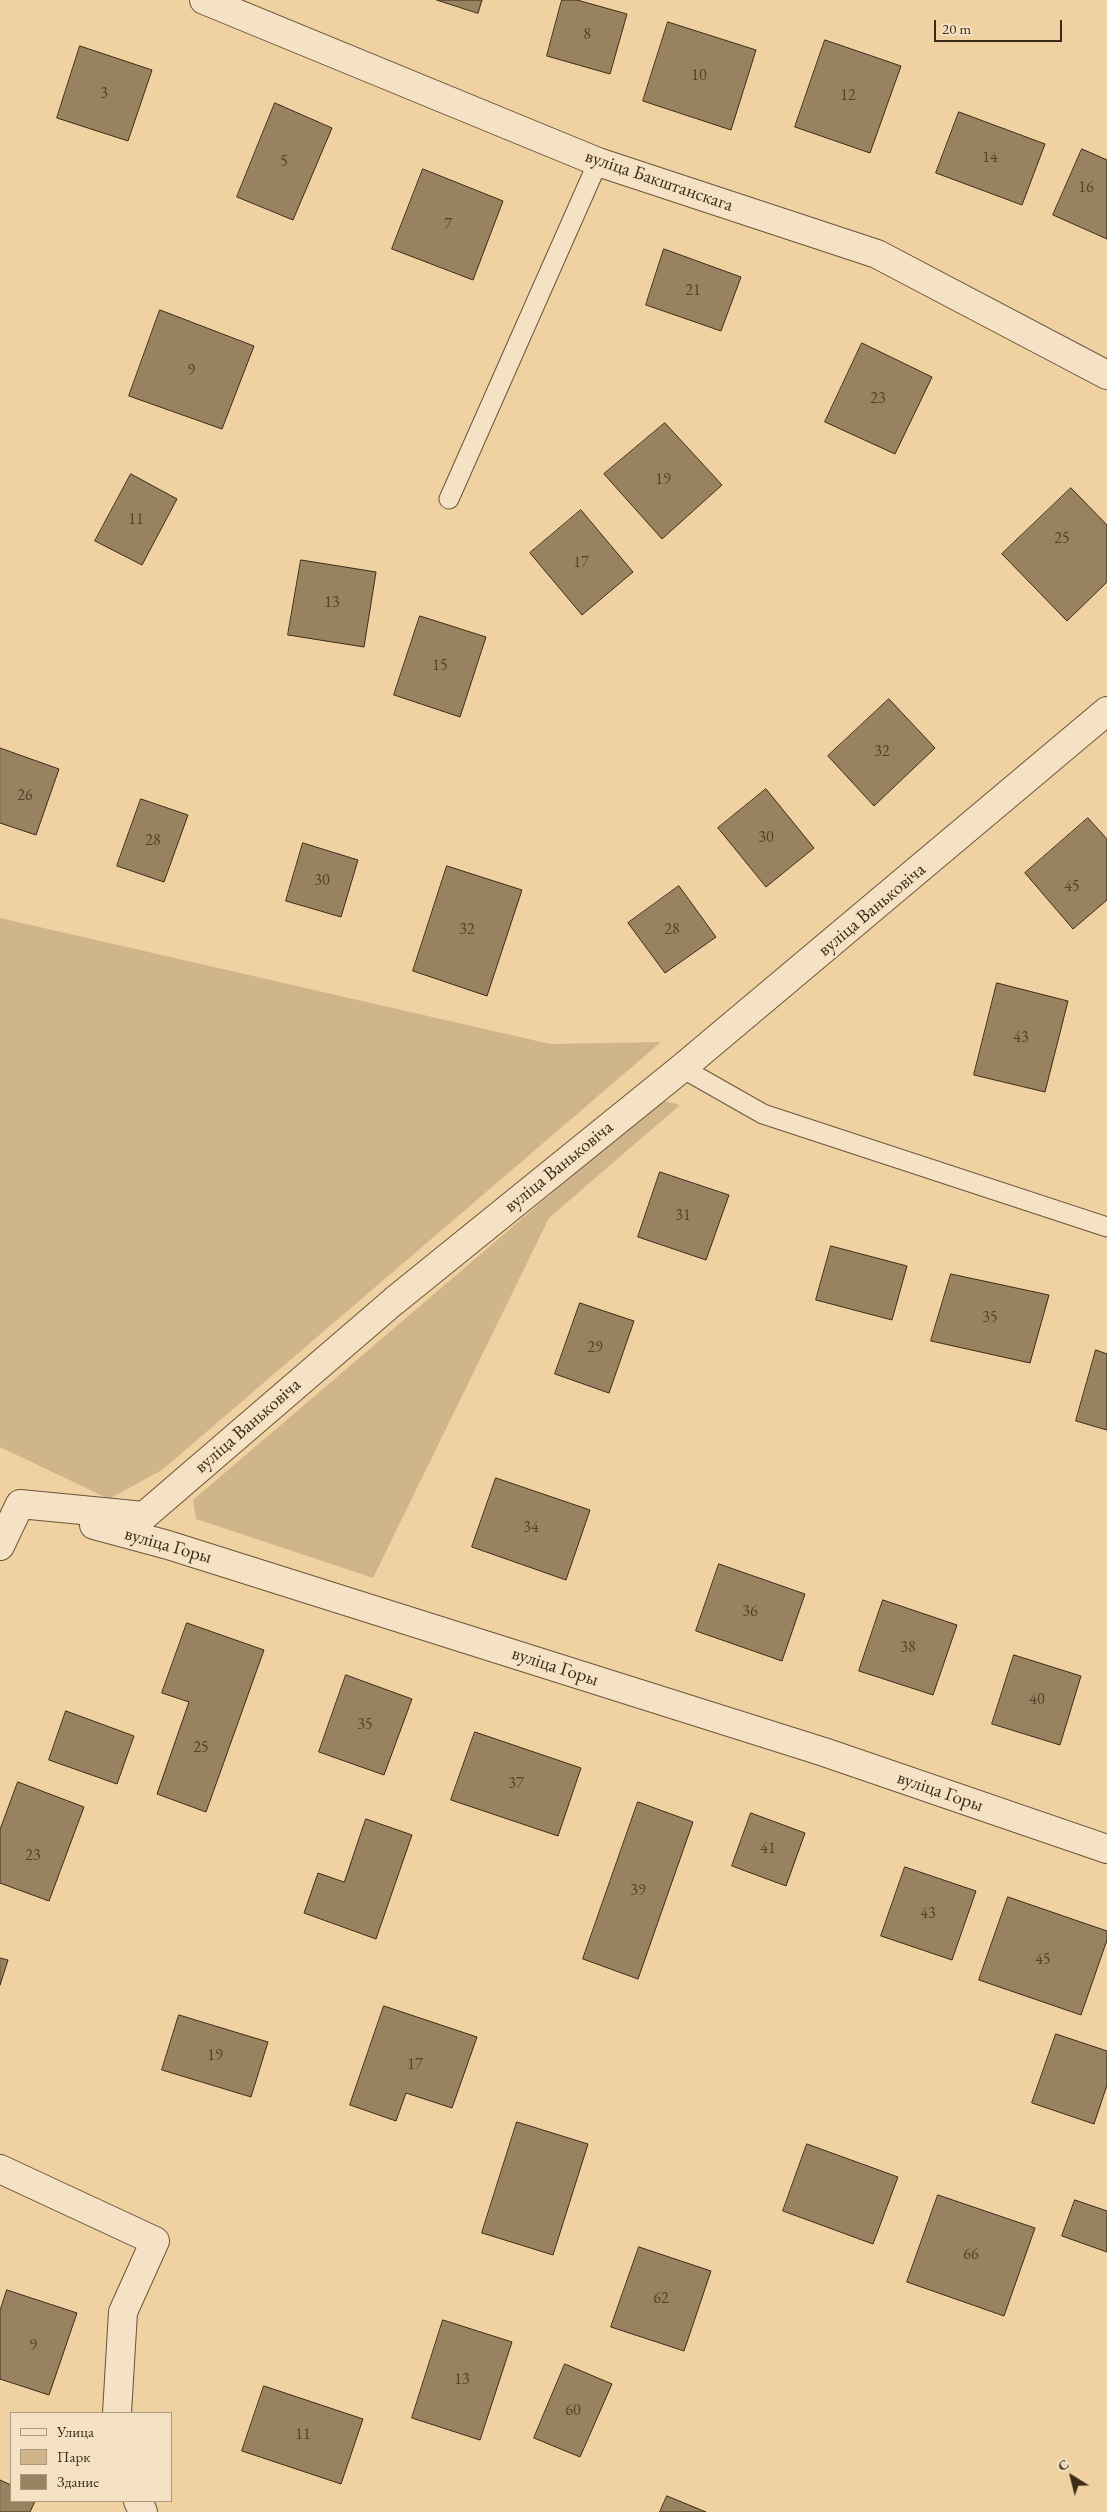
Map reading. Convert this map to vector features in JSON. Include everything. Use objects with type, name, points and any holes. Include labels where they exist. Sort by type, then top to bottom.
[{"type":"street","name":"вуліца Бакштанскага","points":[[204,0],[598,162],[877,254],[1107,375]]},
{"type":"street","name":"вуліца Ваньковіча","points":[[10,1499],[144,1516],[394,1301],[682,1068],[1107,711]]},
{"type":"street","points":[[0,1546],[10,1499]]},
{"type":"street","name":"вуліца Горы","points":[[10,1499],[168,1545],[824,1752],[1107,1849]]},
{"type":"street","points":[[0,2169],[154,2242],[123,2312],[117,2412]]},
{"type":"lane","points":[[449,499],[598,162]]},
{"type":"lane","points":[[682,1068],[763,1114],[1107,1227]]},
{"type":"green space","points":[[0,918],[550,1044],[661,1042],[162,1470],[109,1499],[0,1447]]},
{"type":"green space","points":[[661,1100],[680,1105],[549,1218],[373,1578],[196,1519],[193,1500]]},
{"type":"building","points":[[437,0],[482,0],[478,13]]},
{"type":"building","points":[[562,0],[577,0],[627,14],[610,74],[547,56]]},
{"type":"building","points":[[668,22],[756,50],[731,130],[643,101]]},
{"type":"building","points":[[825,40],[901,66],[870,153],[795,127]]},
{"type":"building","points":[[80,46],[152,70],[128,141],[57,118]]},
{"type":"building","points":[[275,103],[332,128],[293,220],[237,197]]},
{"type":"building","points":[[959,112],[1045,144],[1022,205],[936,173]]},
{"type":"building","points":[[1082,149],[1107,160],[1107,239],[1053,215]]},
{"type":"building","points":[[423,169],[503,201],[473,280],[392,249]]},
{"type":"building","points":[[664,249],[741,277],[721,331],[646,305]]},
{"type":"building","points":[[160,310],[254,346],[222,429],[129,396]]},
{"type":"building","points":[[862,343],[932,377],[895,454],[825,422]]},
{"type":"building","points":[[665,423],[722,485],[662,539],[604,474]]},
{"type":"building","points":[[131,474],[177,499],[142,565],[95,541]]},
{"type":"building","points":[[1071,488],[1107,525],[1107,582],[1067,621],[1002,554]]},
{"type":"building","points":[[581,510],[633,572],[582,615],[530,553]]},
{"type":"building","points":[[301,560],[376,572],[364,647],[288,635]]},
{"type":"building","points":[[420,616],[486,637],[460,717],[394,695]]},
{"type":"building","points":[[889,699],[935,748],[874,806],[828,756]]},
{"type":"building","points":[[0,748],[59,769],[36,835],[0,823]]},
{"type":"building","points":[[766,789],[814,848],[766,887],[718,828]]},
{"type":"building","points":[[141,799],[188,815],[164,882],[117,866]]},
{"type":"building","points":[[1088,818],[1107,839],[1107,900],[1073,929],[1025,873]]},
{"type":"building","points":[[303,843],[358,860],[341,917],[286,901]]},
{"type":"building","points":[[447,866],[522,890],[487,996],[413,971]]},
{"type":"building","points":[[679,886],[716,937],[665,973],[628,923]]},
{"type":"building","points":[[997,983],[1068,1001],[1045,1092],[974,1075]]},
{"type":"building","points":[[660,1172],[729,1195],[706,1260],[638,1237]]},
{"type":"building","points":[[831,1246],[907,1266],[892,1320],[816,1300]]},
{"type":"building","points":[[951,1274],[1049,1295],[1030,1363],[931,1341]]},
{"type":"building","points":[[580,1303],[634,1321],[609,1393],[555,1374]]},
{"type":"building","points":[[1096,1350],[1107,1354],[1107,1430],[1076,1421]]},
{"type":"building","points":[[496,1478],[590,1510],[566,1580],[472,1547]]},
{"type":"building","points":[[719,1564],[805,1594],[782,1661],[696,1631]]},
{"type":"building","points":[[883,1600],[957,1625],[933,1695],[859,1671]]},
{"type":"building","points":[[187,1623],[264,1650],[206,1812],[157,1794],[189,1702],[162,1693]]},
{"type":"building","points":[[1014,1655],[1081,1676],[1060,1745],[992,1724]]},
{"type":"building","points":[[346,1675],[412,1699],[384,1775],[319,1752]]},
{"type":"building","points":[[66,1711],[134,1736],[117,1784],[49,1760]]},
{"type":"building","points":[[475,1732],[581,1768],[558,1836],[451,1800]]},
{"type":"building","points":[[18,1782],[84,1807],[49,1901],[0,1883],[0,1830]]},
{"type":"building","points":[[638,1802],[693,1822],[638,1979],[583,1959]]},
{"type":"building","points":[[751,1813],[805,1833],[786,1886],[732,1866]]},
{"type":"building","points":[[366,1819],[412,1835],[376,1939],[304,1913],[318,1873],[344,1882]]},
{"type":"building","points":[[905,1867],[976,1891],[952,1960],[881,1936]]},
{"type":"building","points":[[1008,1897],[1107,1931],[1107,1940],[1081,2015],[979,1980]]},
{"type":"building","points":[[0,1958],[8,1960],[0,1985]]},
{"type":"building","points":[[384,2006],[477,2037],[452,2108],[406,2093],[396,2121],[350,2105]]},
{"type":"building","points":[[179,2015],[268,2042],[251,2097],[162,2070]]},
{"type":"building","points":[[1056,2034],[1107,2051],[1107,2085],[1094,2124],[1032,2103]]},
{"type":"building","points":[[517,2122],[588,2144],[553,2255],[482,2233]]},
{"type":"building","points":[[807,2144],[898,2177],[873,2244],[783,2211]]},
{"type":"building","points":[[938,2195],[1035,2228],[1004,2316],[907,2282]]},
{"type":"building","points":[[1075,2200],[1107,2211],[1107,2252],[1062,2236]]},
{"type":"building","points":[[639,2247],[711,2271],[684,2351],[611,2327]]},
{"type":"building","points":[[7,2290],[77,2313],[49,2395],[0,2379],[0,2311]]},
{"type":"building","points":[[443,2320],[512,2342],[480,2440],[412,2418]]},
{"type":"building","points":[[565,2364],[612,2384],[580,2457],[534,2438]]},
{"type":"building","points":[[264,2386],[363,2419],[341,2484],[242,2451]]},
{"type":"building","points":[[0,2480],[10,2485],[10,2502],[35,2502],[30,2512],[0,2512]]},
{"type":"building","points":[[667,2496],[706,2512],[660,2512]]}]
